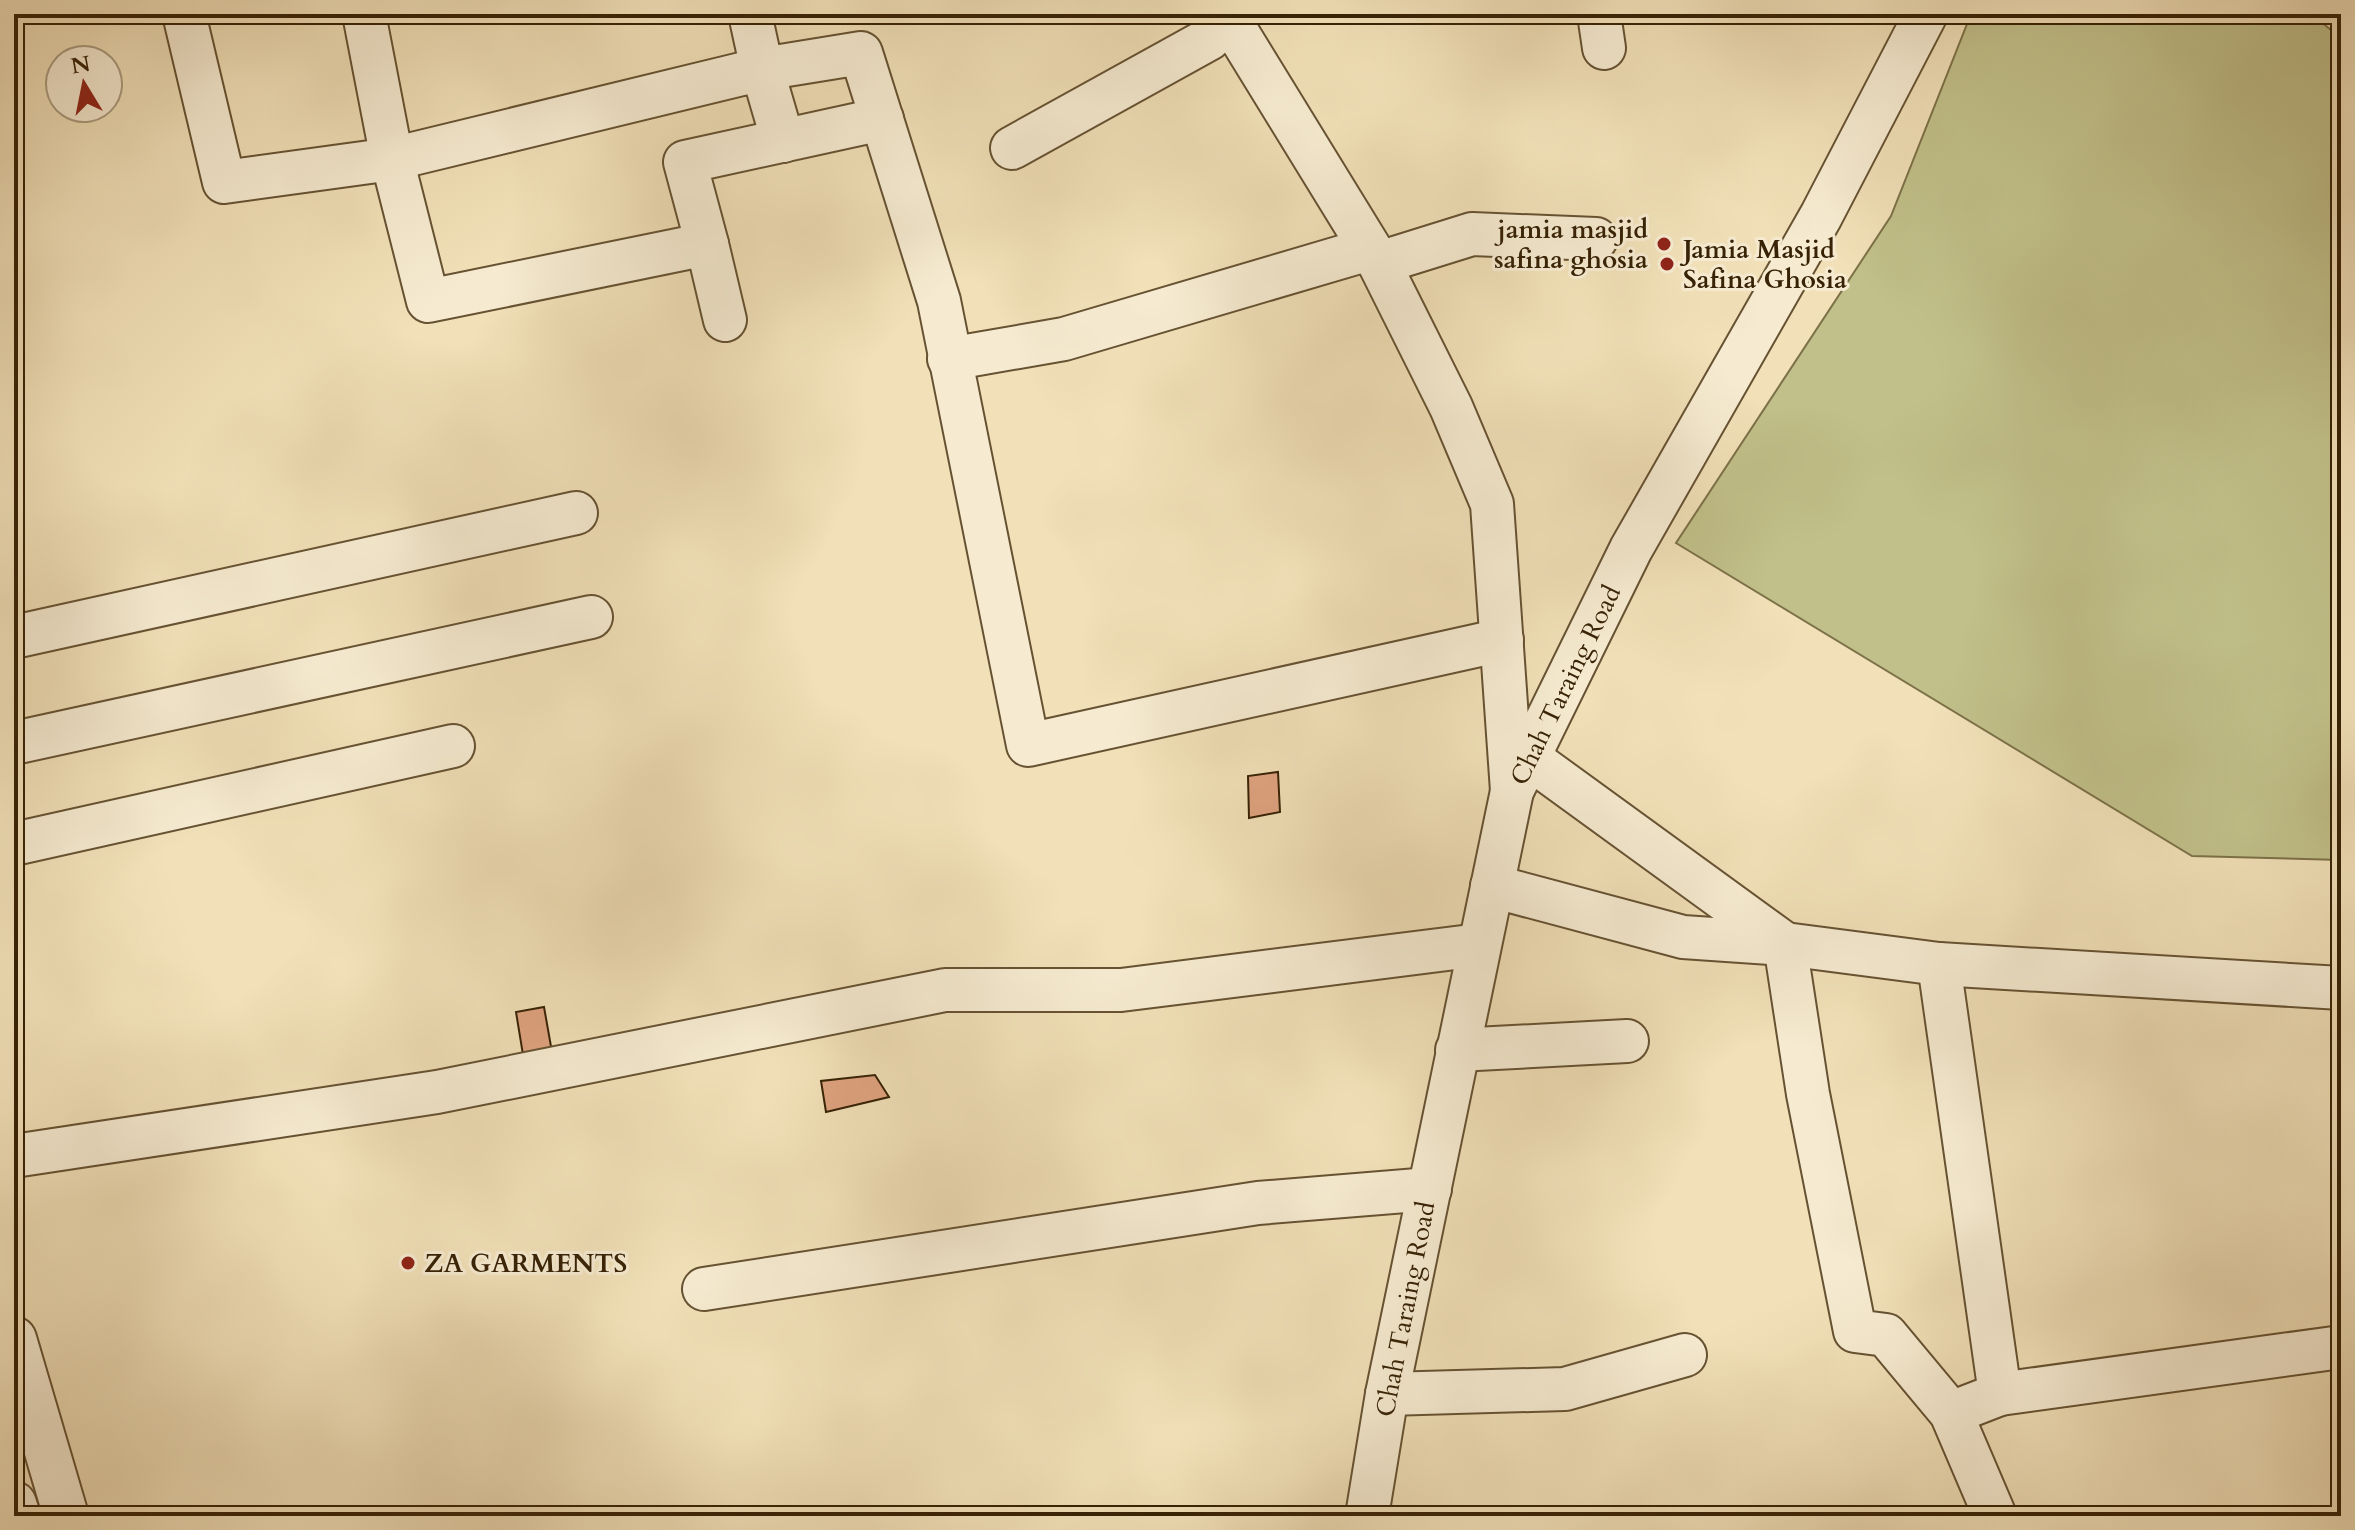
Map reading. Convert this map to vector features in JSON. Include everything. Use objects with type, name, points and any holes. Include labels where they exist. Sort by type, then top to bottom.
[{"type":"street","points":[[184,14],[224,182],[392,159],[762,69],[861,53],[939,301],[1028,745],[1502,640]]},
{"type":"street","points":[[364,14],[392,159],[428,301],[707,244]]},
{"type":"street","points":[[750,14],[783,141]]},
{"type":"street","name":"Chah Taraing Road","points":[[1367,1516],[1387,1394],[1457,1050],[1520,774],[1631,549],[1821,216],[1926,14]]},
{"type":"street","points":[[1012,148],[1209,39],[1230,15],[1374,256],[1451,407],[1492,504],[1502,640],[1520,774],[1785,944],[1808,1094],[1855,1331],[1886,1335],[1951,1413],[1995,1516]]},
{"type":"street","points":[[725,320],[685,162],[882,119]]},
{"type":"street","points":[[949,359],[1064,339],[1374,256],[1472,234],[1596,239]]},
{"type":"street","points":[[14,637],[576,513]]},
{"type":"street","points":[[14,743],[591,617]]},
{"type":"street","points":[[14,844],[453,746]]},
{"type":"street","points":[[1492,886],[1683,937],[1785,944],[1939,964],[2341,988]]},
{"type":"street","points":[[14,1156],[437,1092],[945,990],[1121,990],[1479,945]]},
{"type":"street","points":[[1939,964],[2000,1394]]},
{"type":"street","points":[[1457,1050],[1627,1041]]},
{"type":"street","points":[[704,1289],[1258,1203],[1430,1189]]},
{"type":"street","points":[[14,1339],[66,1516]]},
{"type":"street","points":[[1951,1413],[2000,1394],[2341,1347]]},
{"type":"street","points":[[1387,1394],[1565,1389],[1685,1355]]},
{"type":"street","points":[[14,1504],[18,1516]]},
{"type":"shaded area","points":[[1971,14],[2311,14],[2341,38],[2341,860],[2192,856],[1676,543],[1891,216]]},
{"type":"building","points":[[1278,772],[1280,812],[1249,818],[1248,776]]},
{"type":"building","points":[[544,1007],[552,1052],[524,1061],[516,1012]]},
{"type":"building","points":[[875,1075],[889,1097],[826,1112],[821,1081]]},
{"type":"place","name":"jamia masjid safina ghosia","points":[[1664,244]]},
{"type":"place","name":"Jamia Masjid Safina Ghosia","points":[[1667,264]]},
{"type":"place","name":"ZA GARMENTS","points":[[408,1263]]}]
